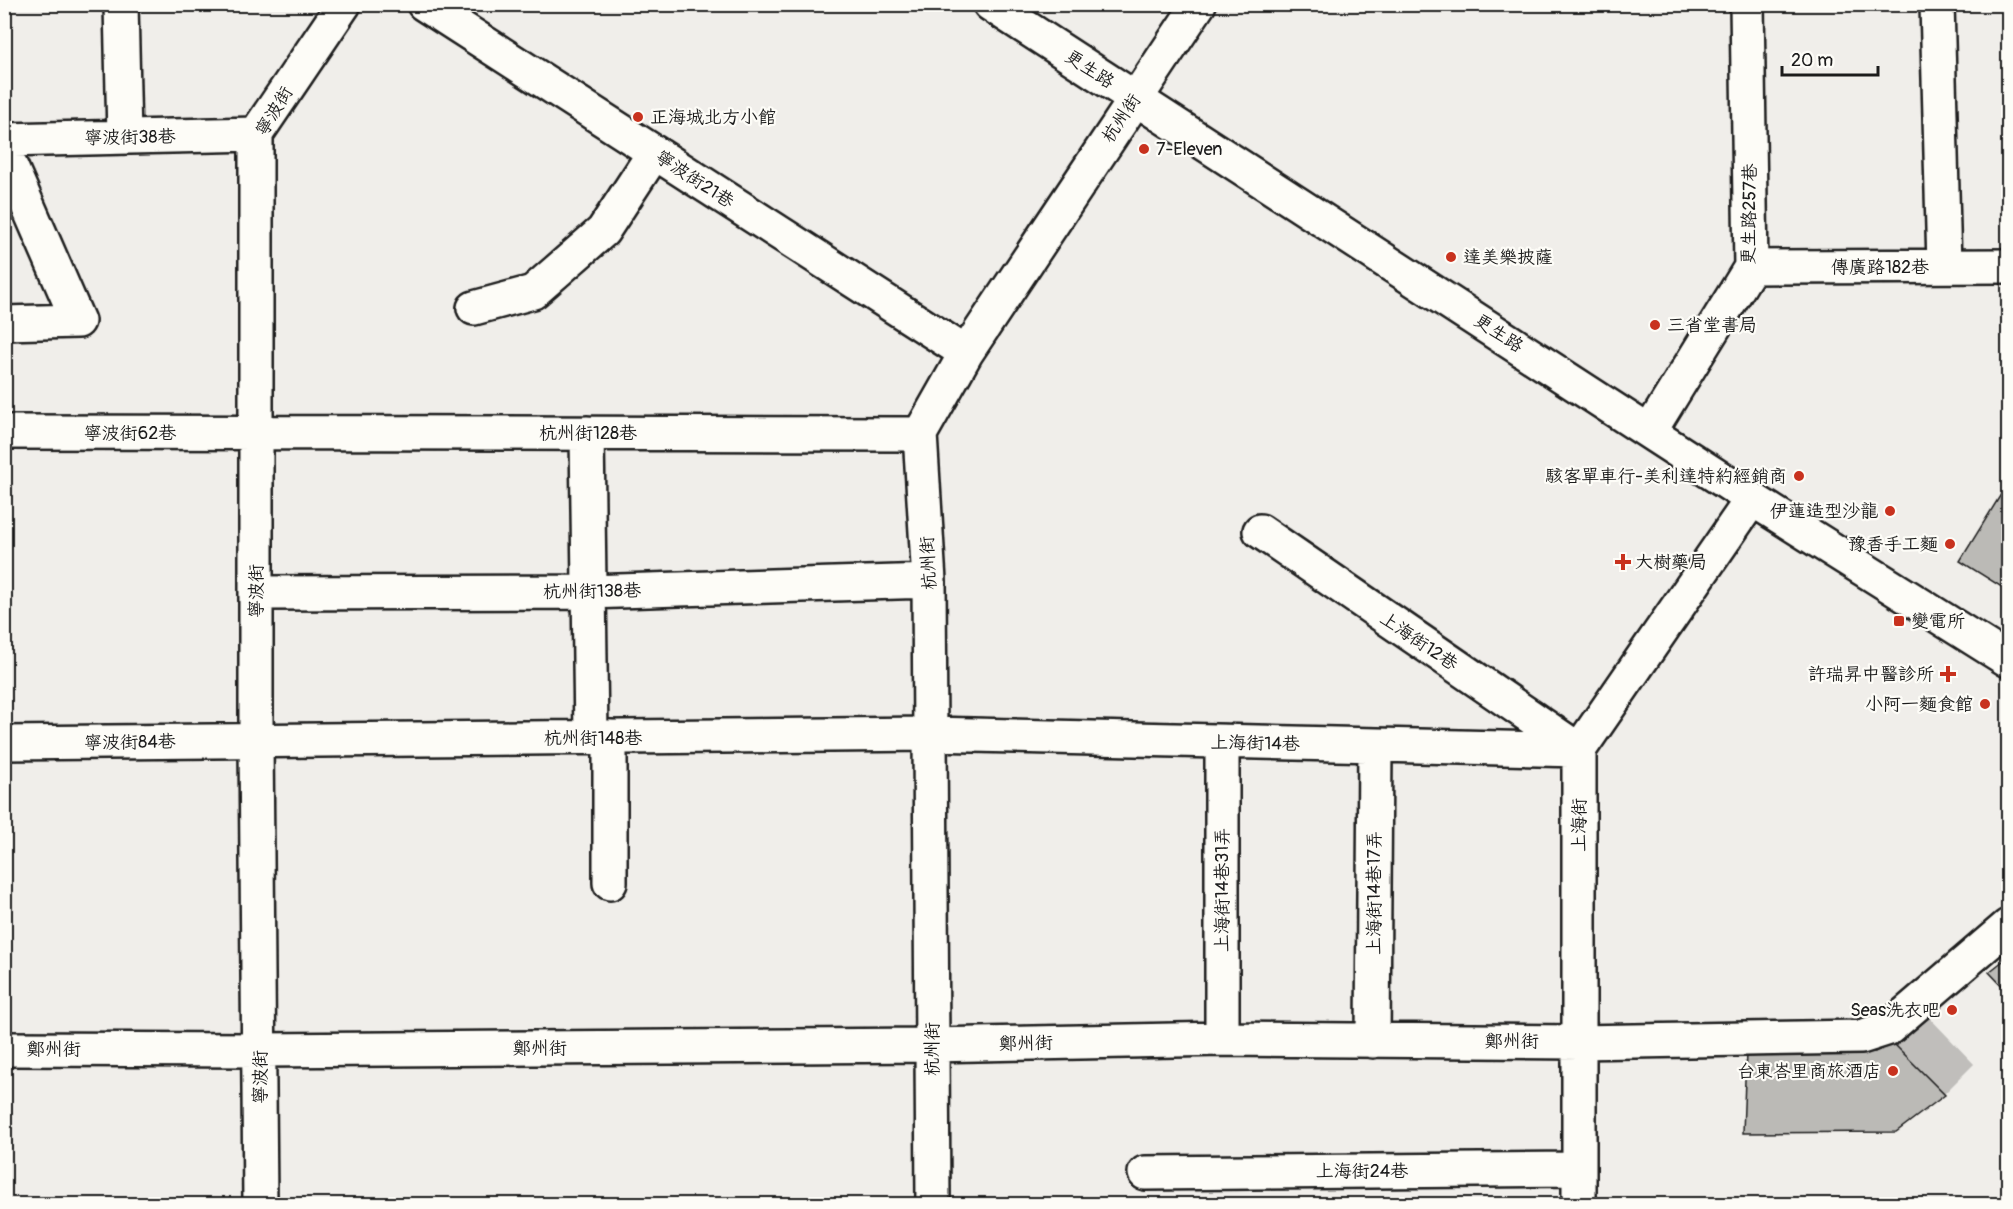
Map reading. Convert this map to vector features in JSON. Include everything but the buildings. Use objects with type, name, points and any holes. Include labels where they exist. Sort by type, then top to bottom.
[{"type":"street","points":[[121,4],[124,137]]},
{"type":"street","name":"寧波街","points":[[260,1204],[255,741],[255,134],[344,4]]},
{"type":"street","name":"寧波街21巷","points":[[424,4],[966,353]]},
{"type":"street","name":"更生路","points":[[990,4],[1752,499],[2008,660]]},
{"type":"street","name":"杭州街","points":[[933,1204],[929,581],[920,434],[966,353],[1134,98],[1199,4]]},
{"type":"street","name":"更生路257巷","points":[[1650,431],[1751,267],[1747,4]]},
{"type":"street","points":[[1937,4],[1944,266]]},
{"type":"street","name":"寧波街38巷","points":[[4,140],[255,134]]},
{"type":"street","points":[[4,151],[78,321],[4,323]]},
{"type":"street","points":[[474,308],[533,292],[603,231],[654,153]]},
{"type":"street","name":"傳廣路182巷","points":[[1751,267],[2008,266]]},
{"type":"street","name":"寧波街62巷","points":[[4,432],[255,433]]},
{"type":"street","name":"杭州街128巷","points":[[255,433],[920,434]]},
{"type":"street","points":[[587,433],[588,592],[601,738],[610,883]]},
{"type":"street","points":[[1579,750],[1752,499]]},
{"type":"street","name":"上海街12巷","points":[[1260,531],[1579,750]]},
{"type":"street","name":"杭州街138巷","points":[[255,593],[588,592],[929,581]]},
{"type":"street","name":"上海街14巷","points":[[931,734],[1579,750]]},
{"type":"street","name":"杭州街148巷","points":[[255,741],[931,734]]},
{"type":"street","name":"寧波街84巷","points":[[4,743],[255,741]]},
{"type":"street","name":"上海街14巷31弄","points":[[1222,742],[1222,1039]]},
{"type":"street","name":"上海街14巷17弄","points":[[1373,1041],[1375,746]]},
{"type":"street","name":"上海街","points":[[1579,750],[1579,1204]]},
{"type":"street","name":"鄭州街","points":[[4,1049],[260,1050],[932,1045],[1222,1039],[1579,1042],[1862,1037],[1890,1028],[2008,926]]},
{"type":"street","name":"上海街24巷","points":[[1145,1173],[1578,1169]]},
{"type":"place","name":"正海城北方小館","points":[[638,117]]},
{"type":"place","name":"7-Eleven","points":[[1144,149]]},
{"type":"place","name":"達美樂披薩","points":[[1451,257]]},
{"type":"place","name":"三省堂書局","points":[[1655,325]]},
{"type":"place","name":"駭客單車行-美利達特約經銷商","points":[[1799,476]]},
{"type":"place","name":"伊蓮造型沙龍","points":[[1890,511]]},
{"type":"place","name":"豫香手工麵","points":[[1950,544]]},
{"type":"place","name":"大樹藥局","points":[[1623,562]]},
{"type":"place","name":"變電所","points":[[1899,621]]},
{"type":"place","name":"許瑞昇中醫診所","points":[[1948,674]]},
{"type":"place","name":"小阿一麵食館","points":[[1985,704]]},
{"type":"place","name":"Seas洗衣吧","points":[[1952,1010]]},
{"type":"place","name":"台東峇里商旅酒店","points":[[1893,1071]]}]
